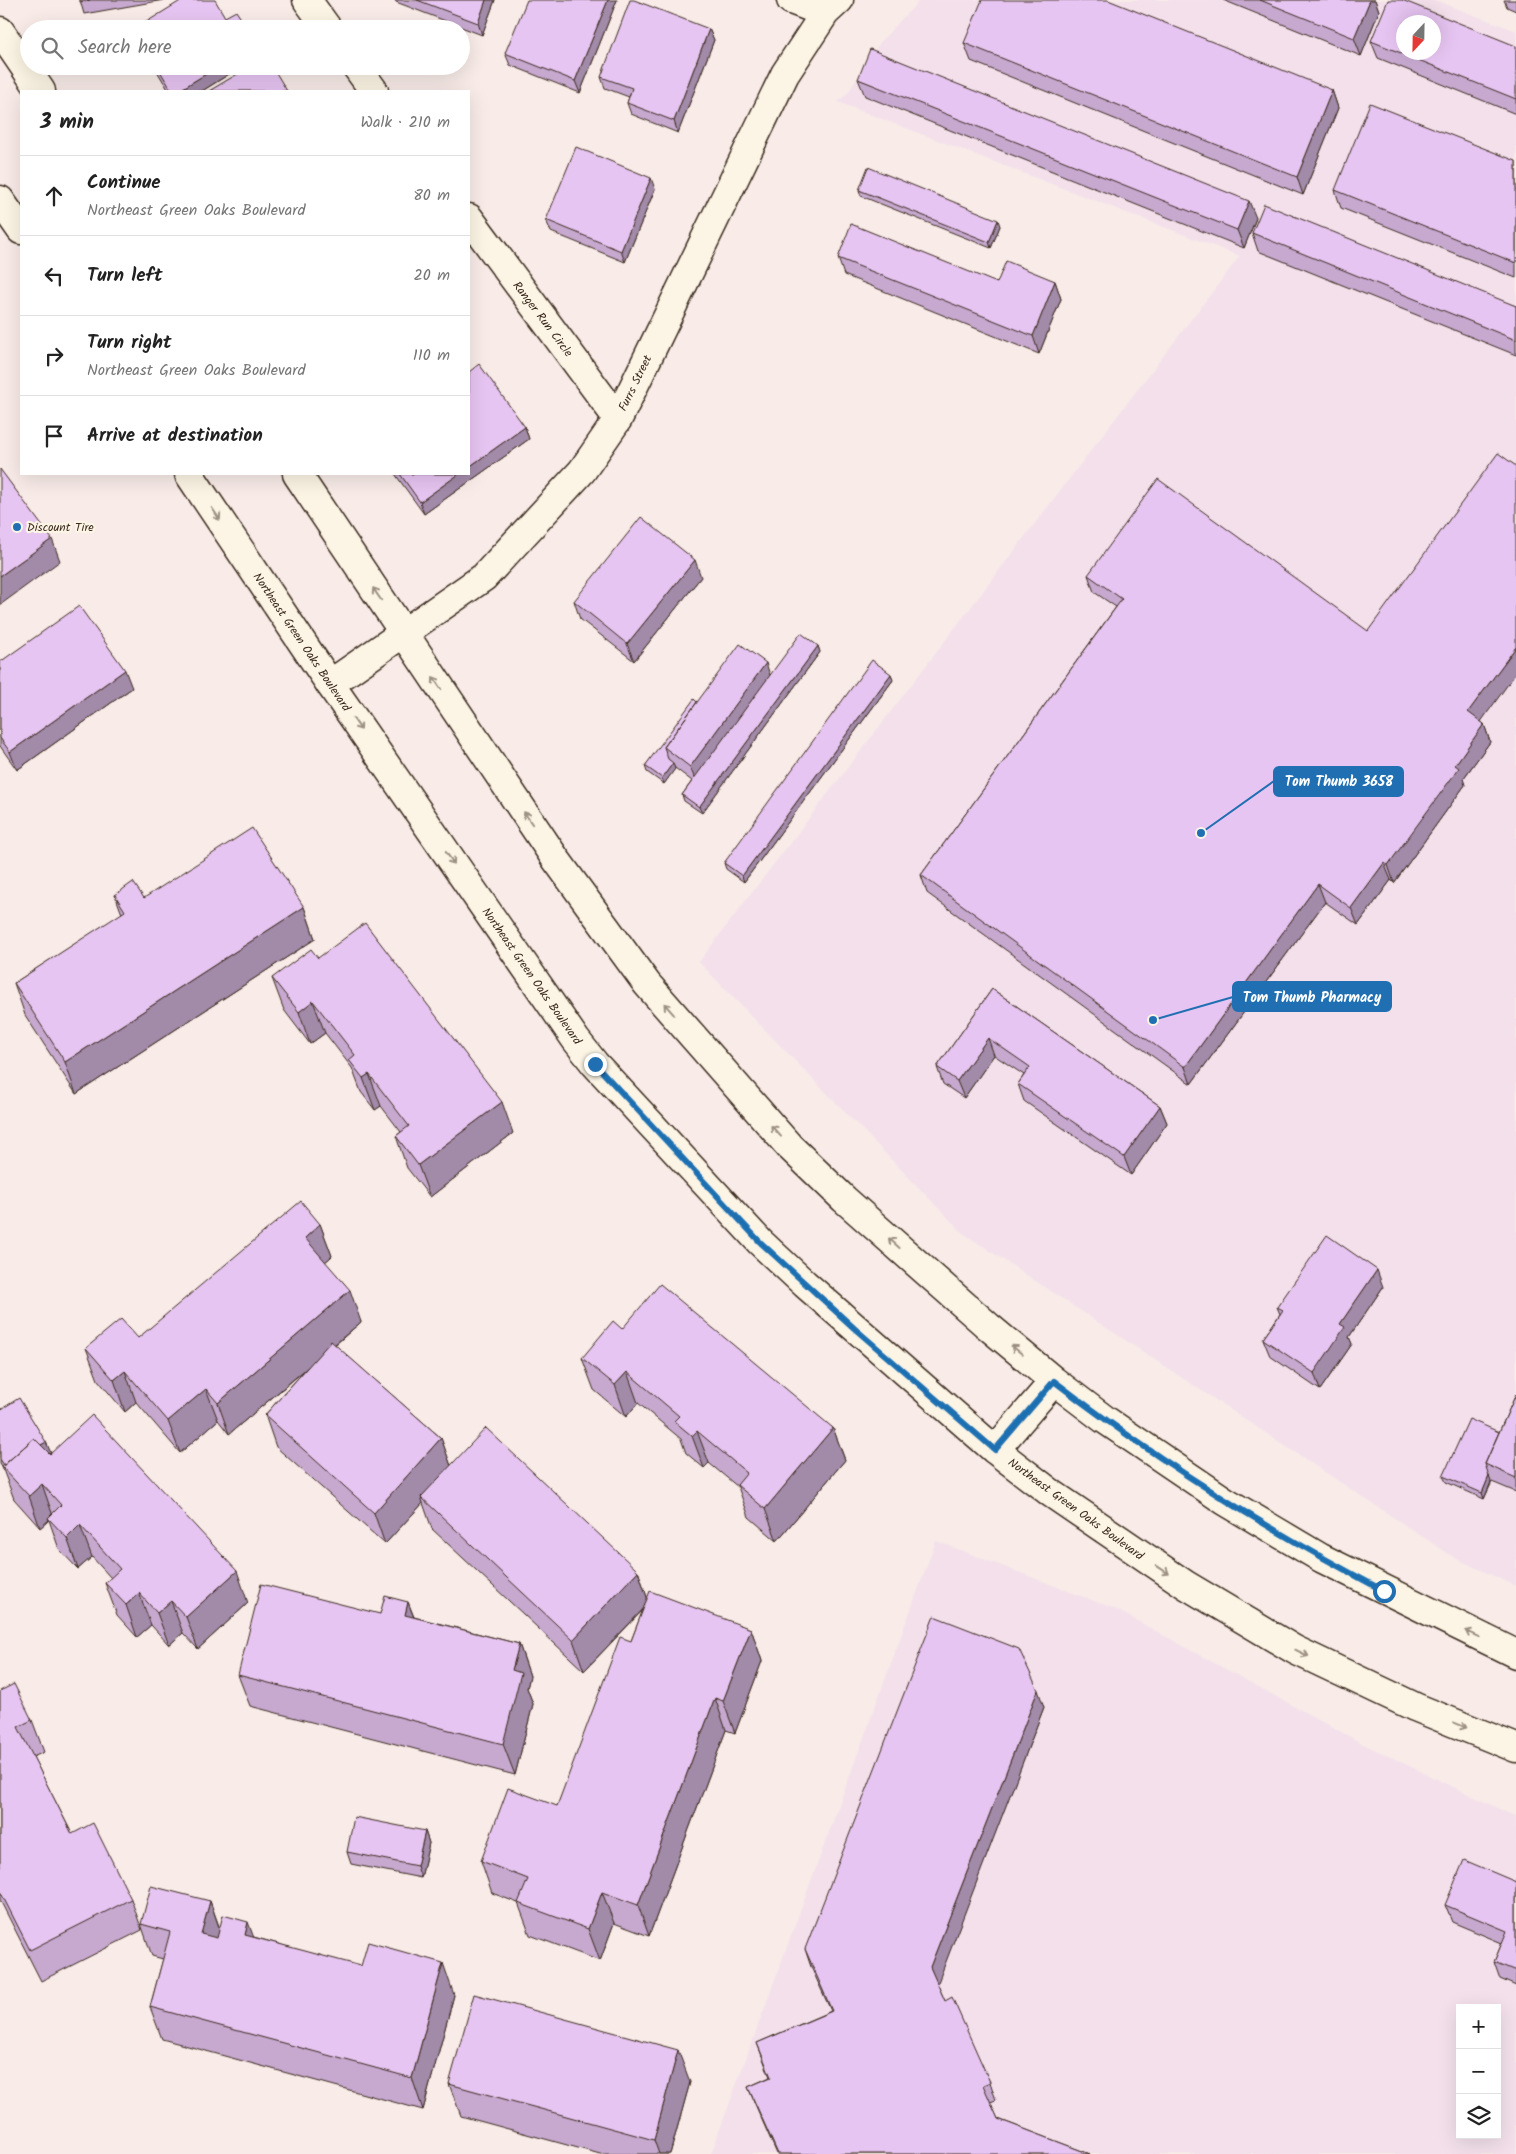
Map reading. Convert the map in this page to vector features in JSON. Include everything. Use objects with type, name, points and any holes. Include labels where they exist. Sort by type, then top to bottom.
[{"type":"main road","points":[[307,0],[321,20]]},
{"type":"main road","points":[[791,0],[832,7]]},
{"type":"main road","name":"Furrs Street","points":[[330,684],[405,634],[484,577],[582,471],[618,419],[785,74],[832,7]]},
{"type":"main road","points":[[0,31],[20,60]]},
{"type":"main road","points":[[30,75],[40,90]]},
{"type":"main road","points":[[362,75],[373,90]]},
{"type":"main road","points":[[0,200],[20,229]]},
{"type":"main road","name":"Ranger Run Circle","points":[[470,219],[618,419]]},
{"type":"main road","name":"Northeast Green Oaks Boulevard","points":[[190,475],[330,684],[595,1064],[760,1242],[854,1328],[995,1450],[1123,1544],[1186,1585],[1295,1650],[1415,1707],[1516,1748]]},
{"type":"main road","points":[[298,475],[555,858],[647,984],[789,1146],[844,1199],[989,1328],[1104,1419],[1272,1530],[1376,1587],[1516,1654]]},
{"type":"main road","points":[[995,1450],[1054,1381]]},
{"type":"shaded area","points":[[920,0],[1434,0],[1516,31],[1516,1586],[1455,1558],[963,1233],[699,962],[1240,256],[838,102],[848,93],[881,41]]},
{"type":"shaded area","points":[[936,1541],[1115,1609],[1363,1744],[1516,1817],[1516,2154],[711,2154]]},
{"type":"building","points":[[182,0],[215,0],[225,17],[236,11],[242,20],[150,20]]},
{"type":"building","points":[[417,0],[486,0],[478,23]]},
{"type":"building","points":[[527,0],[608,0],[575,81],[505,53]]},
{"type":"building","points":[[630,0],[709,29],[674,121],[627,103],[632,88],[601,77]]},
{"type":"building","points":[[982,0],[1108,0],[1332,90],[1297,177],[964,43]]},
{"type":"building","points":[[1260,0],[1370,0],[1354,38]]},
{"type":"building","points":[[1388,0],[1402,0],[1439,15],[1396,15],[1396,51],[1371,41]]},
{"type":"building","points":[[1441,16],[1516,46],[1516,99],[1418,60],[1441,60]]},
{"type":"building","points":[[870,49],[1249,201],[1237,230],[858,79]]},
{"type":"building","points":[[162,75],[204,75],[180,90],[171,90]]},
{"type":"building","points":[[236,75],[277,75],[286,90],[211,90]]},
{"type":"building","points":[[1370,103],[1516,161],[1516,263],[1335,190]]},
{"type":"building","points":[[576,147],[651,178],[621,251],[546,220]]},
{"type":"building","points":[[868,167],[998,220],[989,242],[859,190]]},
{"type":"building","points":[[1264,204],[1516,306],[1516,340],[1252,233]]},
{"type":"building","points":[[851,224],[997,283],[1006,261],[1055,281],[1033,336],[838,258]]},
{"type":"building","points":[[479,364],[525,427],[470,466],[470,371]]},
{"type":"building","points":[[1498,453],[1516,466],[1516,647],[1468,712],[1484,724],[1455,765],[1459,768],[1388,865],[1384,863],[1351,908],[1318,884],[1185,1067],[921,875],[1122,599],[1088,575],[1158,479],[1368,631]]},
{"type":"building","points":[[0,469],[52,539],[0,576]]},
{"type":"building","points":[[401,475],[458,475],[420,502]]},
{"type":"building","points":[[641,517],[695,560],[627,644],[574,601]]},
{"type":"building","points":[[79,606],[125,670],[10,752],[0,738],[0,662]]},
{"type":"building","points":[[801,633],[818,646],[699,807],[682,795]]},
{"type":"building","points":[[740,644],[766,663],[690,767],[664,747]]},
{"type":"building","points":[[872,660],[891,674],[742,876],[724,863]]},
{"type":"building","points":[[694,699],[697,702],[664,747],[668,759],[673,763],[662,778],[645,766]]},
{"type":"building","points":[[252,828],[304,907],[65,1062],[14,983],[125,911],[115,895],[133,882],[144,898]]},
{"type":"building","points":[[365,923],[502,1102],[418,1165],[396,1136],[409,1126],[369,1074],[363,1078],[349,1060],[355,1055],[313,1001],[299,1012],[272,978],[311,949],[318,958]]},
{"type":"building","points":[[992,989],[1160,1106],[1124,1157],[1018,1084],[1030,1067],[988,1038],[957,1081],[937,1067]]},
{"type":"building","points":[[301,1201],[320,1224],[305,1238],[350,1290],[218,1403],[206,1389],[168,1421],[125,1371],[114,1380],[86,1348],[121,1319],[138,1338]]},
{"type":"building","points":[[1327,1235],[1377,1270],[1340,1324],[1345,1327],[1314,1373],[1263,1339],[1283,1310],[1277,1307]]},
{"type":"building","points":[[660,1284],[833,1428],[765,1509],[737,1485],[747,1473],[697,1431],[692,1436],[674,1421],[679,1416],[627,1372],[615,1385],[582,1358],[613,1321],[622,1329]]},
{"type":"building","points":[[331,1341],[441,1438],[374,1513],[265,1415]]},
{"type":"building","points":[[1516,1394],[1516,1478],[1485,1464]]},
{"type":"building","points":[[19,1398],[46,1442],[41,1445],[34,1438],[4,1465],[0,1459],[0,1410]]},
{"type":"building","points":[[92,1415],[237,1571],[186,1617],[171,1601],[157,1613],[139,1593],[126,1605],[105,1583],[120,1569],[80,1525],[67,1538],[48,1518],[61,1505],[42,1484],[29,1496],[2,1467],[34,1438],[50,1454]]},
{"type":"building","points":[[1469,1419],[1499,1432],[1485,1464],[1489,1476],[1482,1493],[1443,1476]]},
{"type":"building","points":[[486,1428],[638,1571],[573,1640],[421,1497]]},
{"type":"building","points":[[261,1584],[380,1614],[385,1596],[408,1602],[405,1615],[519,1644],[512,1670],[521,1673],[503,1744],[238,1675]]},
{"type":"building","points":[[650,1591],[751,1629],[723,1701],[715,1698],[638,1905],[602,1892],[588,1929],[518,1903],[528,1879],[481,1861],[508,1788],[557,1806],[620,1637],[631,1641]]},
{"type":"building","points":[[934,1616],[1019,1649],[1038,1690],[930,1967],[945,2001],[952,1997],[990,2082],[983,2085],[998,2119],[1090,2154],[778,2154],[748,2087],[771,2077],[757,2043],[832,2011],[805,1949]]},
{"type":"building","points":[[14,1684],[32,1720],[18,1727],[72,1834],[93,1823],[131,1899],[30,1950],[0,1891],[0,1691]]},
{"type":"building","points":[[354,1817],[425,1831],[417,1866],[347,1852]]},
{"type":"building","points":[[1464,1860],[1516,1882],[1516,1971],[1494,1962],[1507,1931],[1445,1905]]},
{"type":"building","points":[[151,1886],[210,1901],[201,1934],[217,1938],[223,1915],[248,1922],[245,1935],[361,1966],[368,1942],[443,1963],[412,2078],[150,2007],[170,1932],[141,1924]]},
{"type":"building","points":[[474,1994],[678,2050],[654,2140],[449,2084]]},
{"type":"place","name":"Discount Tire","points":[[17,527]]},
{"type":"place","name":"Tom Thumb 3658","points":[[1201,833]]},
{"type":"place","name":"Tom Thumb Pharmacy","points":[[1153,1020]]},
{"type":"route","points":[[595,1064],[760,1242],[854,1328],[995,1450],[1054,1381],[1104,1419],[1225,1501],[1321,1558],[1384,1591]]}]
